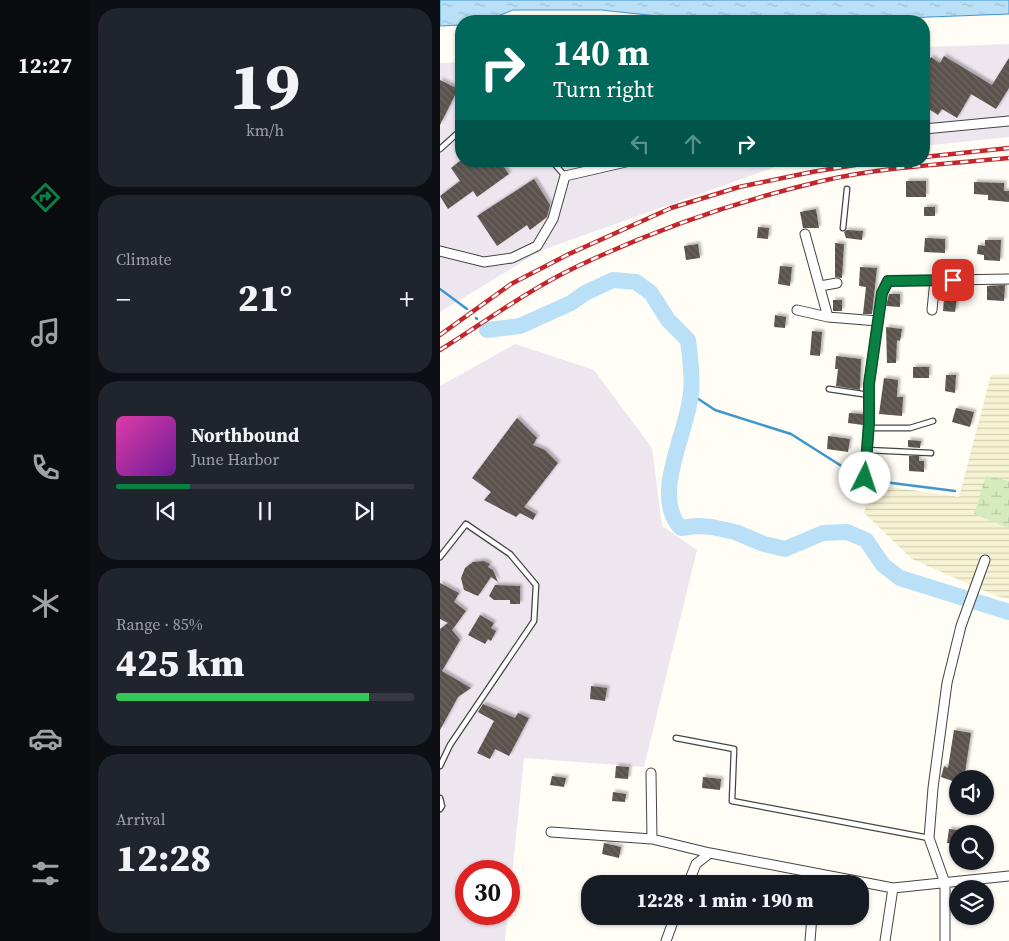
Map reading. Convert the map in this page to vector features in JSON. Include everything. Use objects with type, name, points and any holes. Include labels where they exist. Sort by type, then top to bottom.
[{"type":"street","points":[[930,128],[1009,121]]},
{"type":"street","points":[[440,252],[484,262],[512,258],[537,246],[553,219],[564,176],[604,167]]},
{"type":"street","points":[[805,234],[828,317]]},
{"type":"street","points":[[865,478],[869,428],[869,395],[882,293],[888,281],[1009,279]]},
{"type":"street","points":[[932,310],[935,280]]},
{"type":"street","points":[[820,286],[837,283]]},
{"type":"street","points":[[797,310],[828,317],[878,321]]},
{"type":"street","points":[[945,941],[945,883],[929,838],[933,788],[947,683],[967,609],[985,560]]},
{"type":"street","points":[[651,773],[652,839]]},
{"type":"street","points":[[551,832],[652,839],[798,875]]},
{"type":"street","points":[[692,875],[696,864],[710,853]]},
{"type":"street","points":[[869,885],[893,888],[1009,876]]},
{"type":"street","points":[[885,941],[893,888]]},
{"type":"street","points":[[666,941],[672,925]]},
{"type":"street","points":[[810,941],[811,925]]},
{"type":"lane","points":[[440,149],[455,135]]},
{"type":"lane","points":[[557,167],[564,176]]},
{"type":"lane","points":[[843,228],[848,189]]},
{"type":"lane","points":[[829,389],[869,395]]},
{"type":"lane","points":[[869,428],[910,428],[933,422]]},
{"type":"lane","points":[[867,450],[931,452]]},
{"type":"lane","points":[[440,557],[466,524],[510,554],[536,585],[534,621],[455,737],[440,766]]},
{"type":"lane","points":[[676,738],[734,749],[732,800],[929,838]]},
{"type":"lane","points":[[440,798],[442,800],[440,810]]},
{"type":"shaded area","points":[[1009,44],[1009,137],[930,145],[930,47]]},
{"type":"shaded area","points":[[455,62],[455,167],[775,167],[542,250],[440,312],[440,63]]},
{"type":"shaded area","points":[[515,344],[594,370],[652,448],[662,526],[697,550],[644,767],[524,758],[514,860],[455,860],[455,925],[507,925],[505,941],[440,941],[440,386]]},
{"type":"shaded area","points":[[1009,374],[1009,599],[996,596],[912,559],[864,513],[871,484],[959,497],[991,375]]},
{"type":"green space","points":[[986,476],[1009,481],[1009,528],[974,514]]},
{"type":"water","points":[[440,0],[1009,0],[1009,14],[930,17],[930,15],[648,15],[601,10],[513,10],[501,15],[455,15],[455,25],[440,26]]},
{"type":"building","points":[[944,56],[992,85],[1009,58],[1009,88],[996,109],[971,94],[957,118],[942,109],[938,115],[930,110],[930,59],[931,57],[940,63]]},
{"type":"building","points":[[440,80],[455,88],[455,95],[440,125]]},
{"type":"building","points":[[455,165],[455,167],[504,167],[509,174],[477,197],[473,191],[448,209],[440,196],[460,181],[451,168]]},
{"type":"building","points":[[534,179],[550,205],[547,217],[530,230],[527,225],[497,246],[477,216]]},
{"type":"building","points":[[906,181],[926,181],[926,197],[906,197]]},
{"type":"building","points":[[974,182],[1004,183],[1004,191],[1009,191],[1009,202],[988,200],[988,195],[974,194]]},
{"type":"building","points":[[924,207],[935,207],[935,216],[924,216]]},
{"type":"building","points":[[816,209],[819,228],[803,228],[800,212]]},
{"type":"building","points":[[758,227],[769,228],[768,239],[757,238]]},
{"type":"building","points":[[847,230],[863,231],[862,240],[846,238],[844,232]]},
{"type":"building","points":[[925,238],[945,239],[945,253],[924,252]]},
{"type":"building","points":[[985,240],[1001,240],[1000,261],[984,260],[984,255],[977,254],[978,245],[985,246]]},
{"type":"building","points":[[835,243],[844,244],[842,278],[835,277]]},
{"type":"building","points":[[698,244],[700,258],[686,260],[684,246]]},
{"type":"building","points":[[780,266],[792,267],[790,286],[778,284]]},
{"type":"building","points":[[860,267],[877,268],[872,314],[863,314],[866,287],[859,286]]},
{"type":"building","points":[[1005,285],[1004,301],[987,300],[987,286]]},
{"type":"building","points":[[945,287],[958,289],[955,312],[943,311]]},
{"type":"building","points":[[889,294],[900,294],[900,307],[886,306]]},
{"type":"building","points":[[833,300],[842,300],[842,311],[833,311]]},
{"type":"building","points":[[775,315],[786,317],[785,328],[774,327]]},
{"type":"building","points":[[886,327],[902,329],[900,341],[897,340],[896,363],[887,363]]},
{"type":"building","points":[[812,331],[822,332],[820,356],[810,355]]},
{"type":"building","points":[[836,356],[861,359],[860,390],[836,386],[838,369],[835,369]]},
{"type":"building","points":[[913,367],[929,367],[929,378],[913,378]]},
{"type":"building","points":[[946,375],[956,375],[955,393],[945,391]]},
{"type":"building","points":[[884,378],[898,380],[897,397],[903,397],[902,416],[879,414]]},
{"type":"building","points":[[956,408],[974,412],[970,427],[952,422]]},
{"type":"building","points":[[849,413],[863,414],[863,425],[848,423]]},
{"type":"building","points":[[517,418],[537,438],[533,445],[545,450],[558,463],[524,507],[536,514],[533,520],[520,513],[516,517],[484,500],[491,492],[472,478]]},
{"type":"building","points":[[828,436],[850,439],[848,452],[827,449]]},
{"type":"building","points":[[908,440],[921,441],[920,448],[908,447]]},
{"type":"building","points":[[909,456],[919,456],[919,461],[924,461],[924,472],[909,471]]},
{"type":"building","points":[[484,561],[490,564],[488,567],[493,570],[498,582],[491,577],[478,596],[464,590],[461,578],[465,568],[473,562]]},
{"type":"building","points":[[440,583],[459,593],[454,602],[466,611],[452,630],[460,640],[442,671],[471,688],[458,697],[440,730],[440,629],[448,623],[440,619]]},
{"type":"building","points":[[495,585],[520,586],[520,604],[510,604],[510,600],[494,600],[489,596]]},
{"type":"building","points":[[480,615],[494,623],[491,628],[496,631],[491,641],[488,639],[485,644],[468,635]]},
{"type":"building","points":[[591,686],[607,688],[605,701],[590,699]]},
{"type":"building","points":[[483,704],[515,718],[518,713],[529,718],[509,756],[495,749],[490,759],[477,753],[494,721],[478,712]]},
{"type":"building","points":[[954,730],[971,733],[965,770],[949,770],[949,780],[941,777],[944,766],[948,768]]},
{"type":"building","points":[[616,766],[629,767],[628,779],[615,778]]},
{"type":"building","points":[[552,776],[566,778],[564,787],[550,785]]},
{"type":"building","points":[[703,777],[721,779],[720,790],[702,788]]},
{"type":"building","points":[[613,792],[626,794],[625,802],[612,801]]},
{"type":"building","points":[[604,843],[621,847],[619,858],[602,854]]},
{"type":"waterway","points":[[487,330],[520,326],[571,303],[585,293],[613,280],[636,282],[651,293],[668,320],[688,340],[692,387],[673,463],[669,499],[672,515],[681,528],[712,527],[735,532],[764,544],[785,549],[823,533],[847,532],[866,540],[883,565],[900,578],[1009,612]]},
{"type":"waterway","points":[[440,289],[467,309]]},
{"type":"waterway","points":[[691,403],[691,394],[715,410],[791,434],[862,479]]},
{"type":"waterway","points":[[868,480],[955,491]]},
{"type":"railway","points":[[930,156],[1009,148]]},
{"type":"railway","points":[[930,165],[1009,158]]},
{"type":"railway","points":[[440,335],[511,284],[569,254],[671,208],[739,187],[843,167]]},
{"type":"railway","points":[[440,350],[558,276],[635,241],[727,207],[790,189],[845,176],[907,167]]},
{"type":"route","points":[[865,478],[869,422],[869,384],[882,293],[888,281],[953,280]]}]
